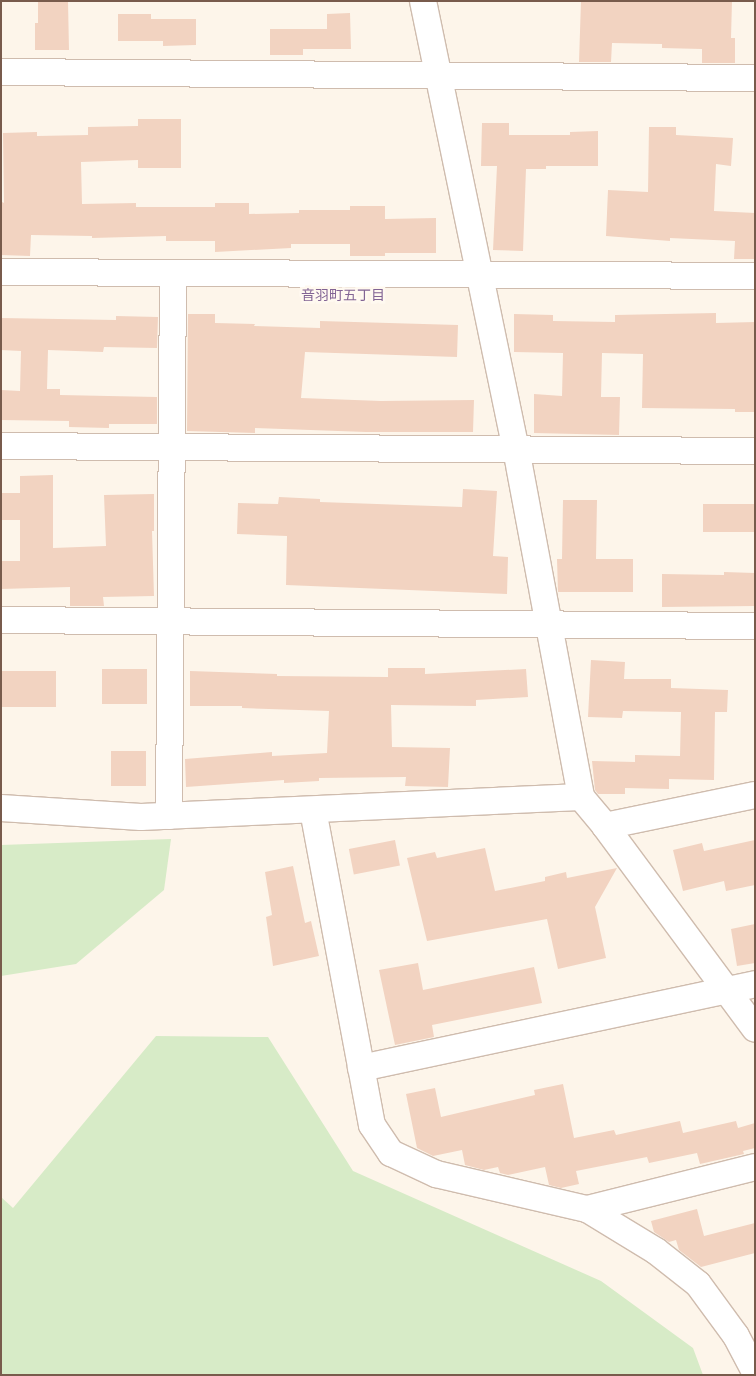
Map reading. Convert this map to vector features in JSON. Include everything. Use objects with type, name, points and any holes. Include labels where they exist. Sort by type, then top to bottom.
[{"type":"street","points":[[424,1],[478,274],[516,448],[581,797],[605,826],[755,1029]]},
{"type":"street","points":[[1,72],[755,78]]},
{"type":"street","points":[[1,272],[755,276]]},
{"type":"street","points":[[169,816],[172,621],[173,273]]},
{"type":"street","points":[[1,446],[755,451]]},
{"type":"street","points":[[1,620],[755,626]]},
{"type":"street","points":[[605,826],[755,796]]},
{"type":"street","points":[[1,808],[141,818],[581,797]]},
{"type":"street","points":[[313,810],[372,1125],[391,1153],[436,1174],[587,1209],[656,1251],[698,1284],[736,1336],[755,1371]]},
{"type":"street","points":[[361,1068],[755,984]]},
{"type":"street","points":[[587,1209],[755,1167]]},
{"type":"green space","points":[[171,839],[164,890],[76,964],[1,976],[1,845]]},
{"type":"green space","points":[[156,1036],[268,1037],[353,1171],[601,1281],[693,1348],[703,1375],[1,1375],[1,1197],[13,1208]]},
{"type":"building","points":[[38,1],[68,1],[69,50],[35,50],[35,23],[38,23]]},
{"type":"building","points":[[581,1],[732,1],[731,38],[735,38],[735,63],[702,63],[702,49],[662,48],[662,44],[612,43],[611,62],[579,62]]},
{"type":"building","points":[[350,13],[351,49],[303,49],[303,55],[270,55],[270,29],[327,29],[327,14]]},
{"type":"building","points":[[118,14],[151,14],[151,19],[196,19],[196,45],[163,46],[163,41],[118,41]]},
{"type":"building","points":[[138,119],[181,119],[181,168],[138,168],[138,160],[81,162],[82,204],[136,203],[136,207],[215,207],[215,203],[249,203],[249,214],[299,213],[299,210],[350,210],[350,206],[385,206],[385,219],[436,218],[436,253],[385,253],[385,256],[350,256],[350,244],[291,244],[291,248],[215,252],[215,241],[166,241],[166,236],[92,238],[92,236],[31,235],[30,256],[1,255],[2,202],[4,203],[3,133],[37,132],[37,136],[88,135],[88,127],[138,126]]},
{"type":"building","points":[[482,123],[509,123],[509,135],[570,135],[570,132],[598,131],[598,166],[546,166],[546,169],[526,169],[523,251],[493,250],[497,166],[481,166]]},
{"type":"building","points":[[649,127],[676,127],[676,135],[733,138],[731,166],[716,164],[714,211],[755,213],[755,259],[734,259],[735,241],[670,238],[670,241],[606,236],[608,190],[648,192]]},
{"type":"building","points":[[716,313],[716,323],[755,322],[755,412],[735,412],[735,409],[642,408],[643,354],[602,353],[601,397],[620,397],[619,435],[534,433],[534,394],[562,396],[563,353],[514,352],[514,314],[553,315],[553,321],[615,322],[615,315]]},
{"type":"building","points":[[188,314],[215,314],[215,323],[255,324],[254,326],[320,328],[320,321],[458,325],[457,357],[305,352],[301,398],[381,401],[474,400],[473,432],[366,432],[255,428],[255,433],[187,431]]},
{"type":"building","points":[[116,316],[158,317],[157,348],[104,347],[103,352],[48,350],[47,389],[60,389],[60,395],[157,397],[157,424],[109,424],[109,428],[69,427],[69,421],[1,420],[1,390],[20,391],[21,351],[1,350],[1,318],[116,320]]},
{"type":"building","points":[[53,475],[53,548],[106,546],[104,495],[154,494],[154,531],[152,531],[154,596],[103,597],[104,606],[70,606],[70,587],[1,589],[1,561],[20,561],[20,520],[1,520],[1,493],[20,493],[20,476]]},
{"type":"building","points":[[463,489],[497,491],[493,556],[508,557],[507,594],[286,585],[287,536],[237,534],[238,503],[278,504],[279,497],[320,499],[320,502],[462,507]]},
{"type":"building","points":[[563,500],[597,500],[596,559],[633,559],[633,592],[558,592],[557,559],[562,559]]},
{"type":"building","points":[[703,504],[755,504],[755,532],[703,532]]},
{"type":"building","points":[[724,572],[755,573],[755,606],[662,607],[662,574],[724,575]]},
{"type":"building","points":[[591,660],[625,662],[624,679],[671,679],[671,688],[728,690],[727,712],[715,712],[714,780],[669,779],[669,789],[625,788],[625,794],[598,794],[595,790],[592,761],[635,762],[635,755],[680,756],[681,712],[623,711],[622,718],[588,717]]},
{"type":"building","points":[[388,668],[425,668],[425,674],[526,669],[528,697],[476,700],[476,706],[391,705],[392,747],[450,748],[448,787],[405,786],[406,777],[319,778],[319,781],[284,783],[284,780],[186,787],[185,759],[272,752],[272,756],[327,753],[329,711],[242,708],[242,706],[190,706],[190,671],[277,674],[277,676],[388,677]]},
{"type":"building","points":[[102,669],[147,669],[147,704],[102,704]]},
{"type":"building","points":[[1,671],[56,671],[56,707],[1,707]]},
{"type":"building","points":[[111,751],[146,751],[146,786],[111,786]]},
{"type":"building","points":[[395,840],[400,866],[354,874],[349,849]]},
{"type":"building","points":[[755,840],[755,885],[726,891],[724,881],[683,891],[673,850],[702,843],[704,851]]},
{"type":"building","points":[[485,848],[495,891],[545,881],[545,877],[566,872],[567,878],[617,868],[595,907],[606,958],[558,969],[547,919],[427,941],[407,858],[435,852],[437,858]]},
{"type":"building","points":[[293,866],[305,923],[311,921],[319,956],[273,966],[266,917],[272,915],[265,872]]},
{"type":"building","points":[[755,924],[755,963],[737,966],[731,929]]},
{"type":"building","points":[[418,963],[423,990],[534,967],[542,1003],[432,1025],[434,1037],[395,1045],[379,970]]},
{"type":"building","points":[[563,1084],[574,1138],[614,1130],[616,1135],[680,1121],[683,1133],[736,1121],[738,1128],[755,1123],[755,1148],[743,1151],[744,1154],[700,1164],[697,1153],[649,1163],[647,1157],[576,1171],[579,1184],[561,1188],[549,1185],[545,1167],[508,1175],[500,1173],[498,1167],[484,1170],[465,1165],[462,1150],[433,1156],[417,1148],[406,1094],[435,1088],[441,1117],[535,1095],[534,1090]]},
{"type":"building","points":[[697,1209],[704,1236],[755,1223],[755,1253],[701,1267],[679,1250],[676,1240],[669,1242],[654,1232],[651,1221]]},
{"type":"district","name":"音羽町五丁目","points":[[343,295]]}]
